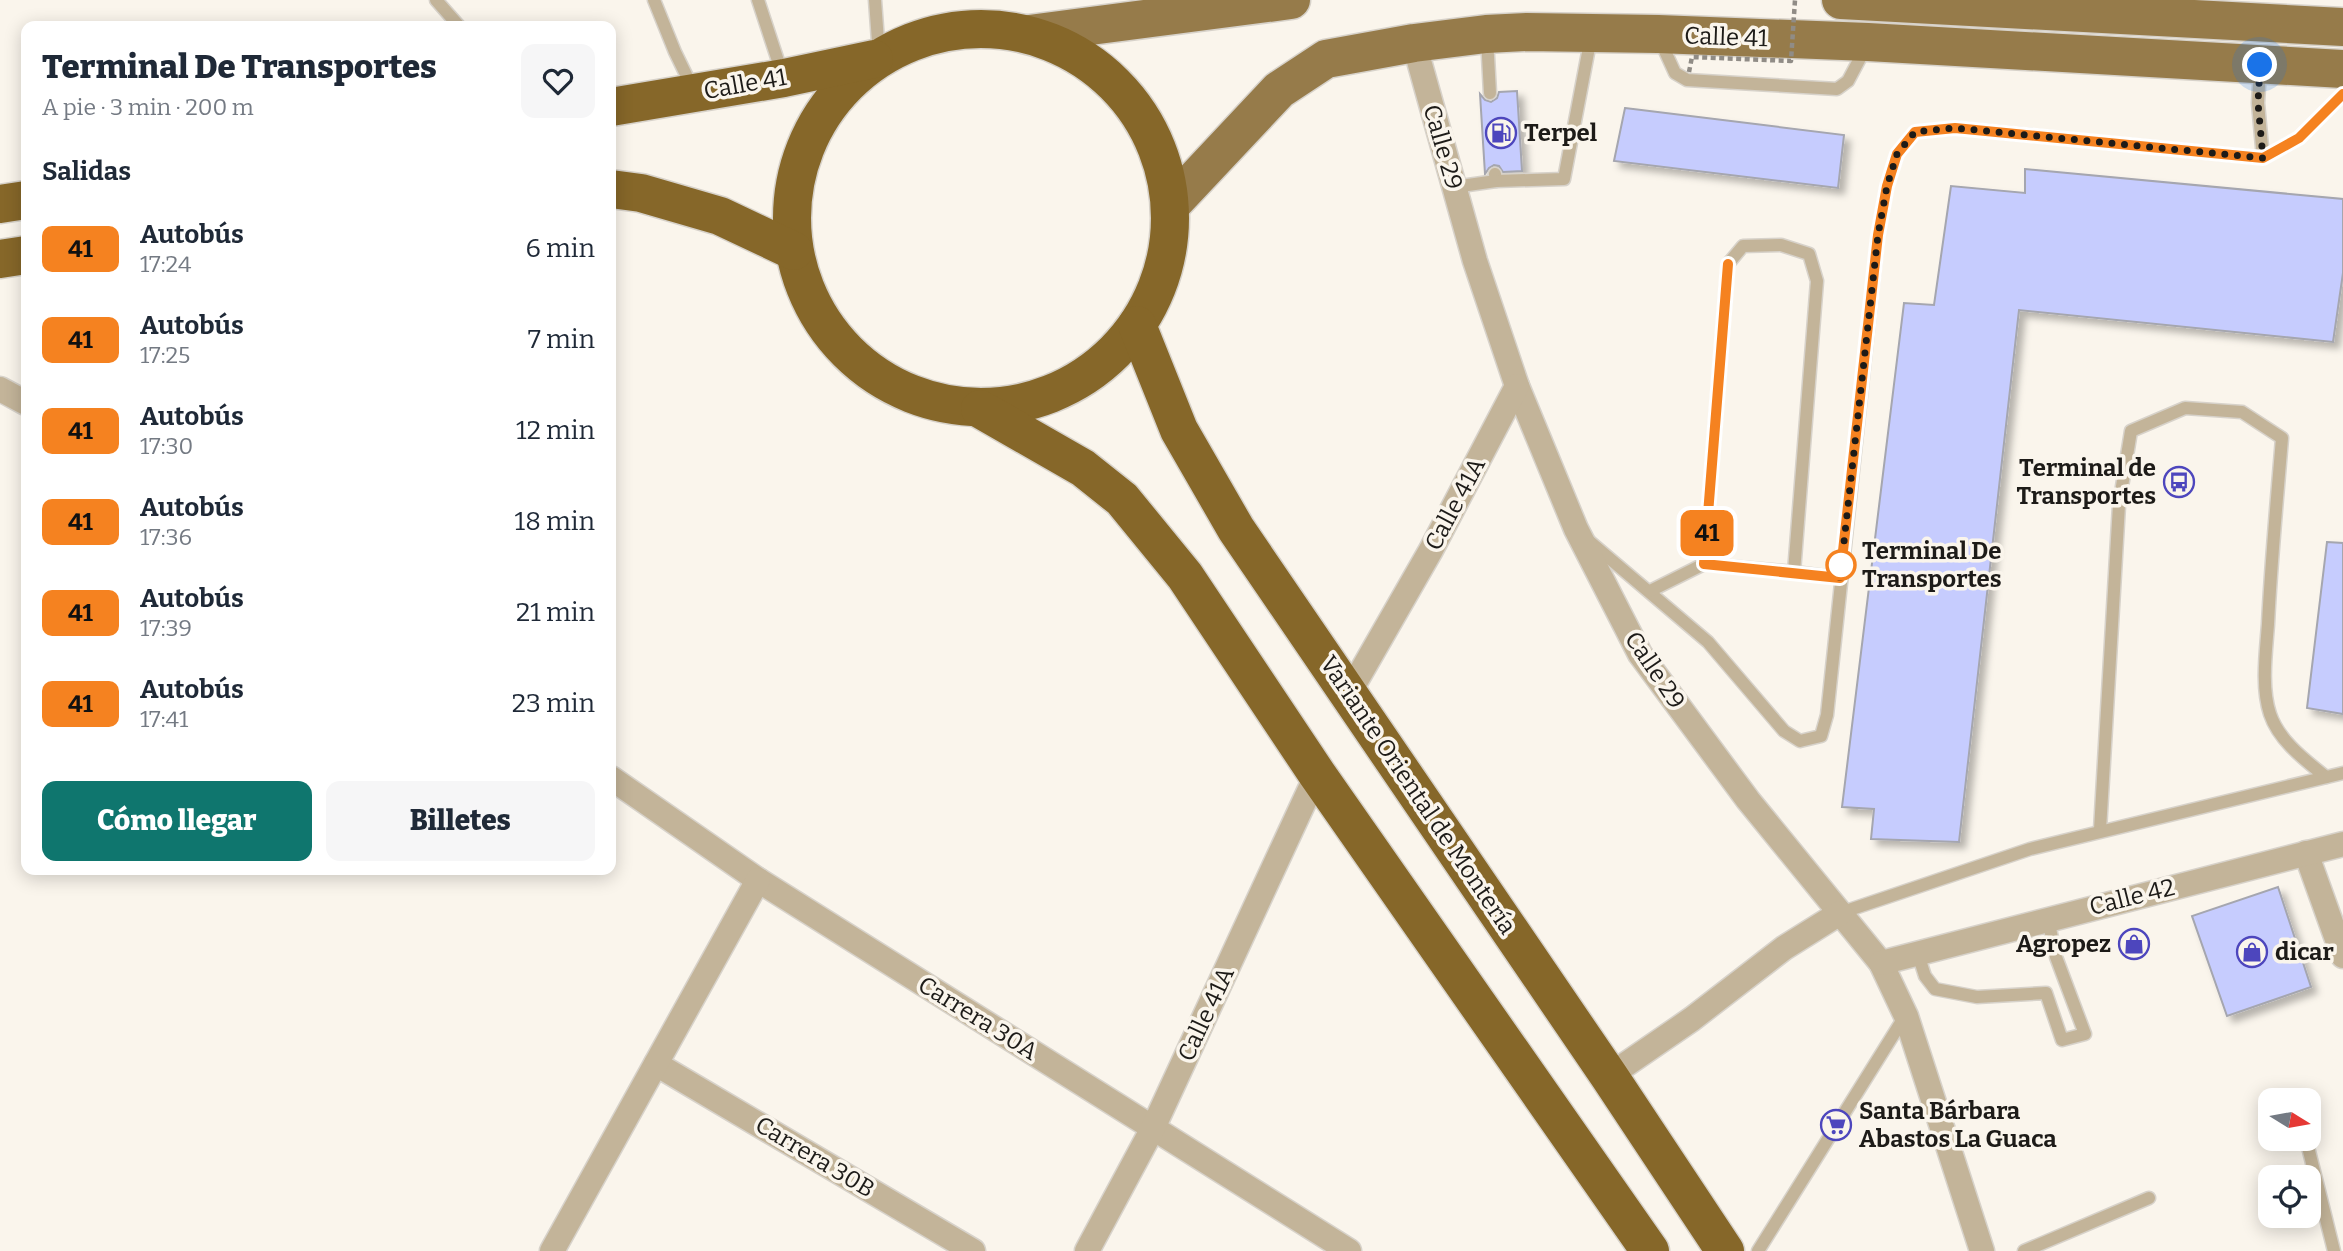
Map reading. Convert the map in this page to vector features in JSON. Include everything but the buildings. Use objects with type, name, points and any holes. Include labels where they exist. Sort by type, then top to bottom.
[{"type":"highway","points":[[967,28],[998,28],[1029,34],[1073,51],[1111,80],[1141,116],[1161,159],[1170,206],[1168,248],[1157,288],[1138,325],[1107,360],[1069,386],[1026,403],[980,409],[936,404],[895,388],[859,364],[828,332],[807,294],[794,251],[791,219],[794,188],[802,156],[832,100],[854,77],[879,57],[936,33],[967,28]]},
{"type":"highway","name":"Calle 41","points":[[616,106],[784,78],[879,57]]},
{"type":"highway","points":[[616,190],[641,193],[720,216],[794,251]]},
{"type":"highway","points":[[0,204],[21,201]]},
{"type":"highway","points":[[0,259],[21,257]]},
{"type":"highway","name":"Variante Oriental de Montería","points":[[1138,325],[1179,430],[1236,529],[1725,1251]]},
{"type":"highway","points":[[980,409],[1083,468],[1122,499],[1185,576],[1317,774],[1650,1251]]},
{"type":"main road","points":[[1029,34],[1291,0]]},
{"type":"main road","points":[[1841,0],[2343,27]]},
{"type":"main road","name":"Calle 41","points":[[1170,206],[1279,90],[1326,59],[1414,43],[1486,34],[1658,34],[1868,41],[2343,69]]},
{"type":"street","name":"Calle 29","points":[[1414,43],[1475,261],[1517,386],[1576,529],[1640,654],[1748,800],[1881,963],[1906,1016],[1982,1251]]},
{"type":"street","name":"Calle 41A","points":[[1349,693],[1431,550],[1517,386]]},
{"type":"street","points":[[0,389],[21,400]]},
{"type":"street","name":"Calle 41A","points":[[1087,1251],[1153,1128],[1317,774]]},
{"type":"street","name":"Carrera 30A","points":[[616,781],[758,880],[1349,1251]]},
{"type":"street","name":"Calle 42","points":[[1881,963],[2343,844]]},
{"type":"street","points":[[2306,853],[2343,956]]},
{"type":"street","points":[[560,1248],[656,1064],[758,880]]},
{"type":"street","points":[[1609,1076],[1692,1019],[1784,948],[1840,913]]},
{"type":"street","name":"Carrera 30B","points":[[656,1064],[973,1251]]},
{"type":"lane","points":[[436,0],[455,21]]},
{"type":"lane","points":[[654,0],[695,93]]},
{"type":"lane","points":[[758,0],[784,78]]},
{"type":"lane","points":[[875,0],[879,57]]},
{"type":"lane","points":[[1454,187],[1495,178],[1564,179],[1592,33]]},
{"type":"lane","points":[[1486,34],[1490,93]]},
{"type":"lane","points":[[2260,65],[2258,103],[2263,158]]},
{"type":"lane","points":[[1576,529],[1708,642],[1784,732],[1800,741],[1821,736],[1827,715],[1878,235],[1887,186],[1897,154],[1915,132],[1955,128],[2263,158],[2299,138],[2343,94]]},
{"type":"lane","points":[[1704,564],[1728,264],[1743,246],[1781,245],[1809,254],[1817,281],[1794,572]]},
{"type":"lane","points":[[2100,830],[2119,505],[2131,431],[2185,408],[2242,412],[2281,438],[2269,593],[2267,690],[2270,715],[2284,739],[2326,777]]},
{"type":"lane","points":[[1650,591],[1704,564],[1840,578]]},
{"type":"lane","points":[[1840,913],[2030,849],[2343,773]]},
{"type":"lane","points":[[1918,954],[1925,976],[1935,989],[1978,997],[2046,993],[2062,1040],[2085,1034],[2056,957],[2048,919]]},
{"type":"lane","points":[[1758,1251],[1906,1016]]},
{"type":"lane","points":[[2309,1152],[2334,1251]]},
{"type":"lane","points":[[2024,1251],[2149,1198]]},
{"type":"path","points":[[1689,72],[1692,57],[1791,61],[1795,0]]},
{"type":"bus line","name":"41","points":[[1728,264],[1704,564],[1840,578],[1878,235],[1887,186],[1897,154],[1915,132],[1955,128],[2263,158],[2299,138],[2343,94]]},
{"type":"place","name":"Terpel","points":[[1501,133]]},
{"type":"place","name":"Terminal de Transportes","points":[[2179,482]]},
{"type":"place","name":"Terminal De Transportes","points":[[1841,565]]},
{"type":"place","name":"Agropez","points":[[2134,944]]},
{"type":"place","name":"dicar","points":[[2252,952]]},
{"type":"place","name":"Santa Bárbara Abastos La Guaca","points":[[1836,1125]]},
{"type":"route","points":[[1841,565],[1840,578],[1878,235],[1887,186],[1897,154],[1915,132],[1955,128],[2263,158],[2258,103],[2260,65]]}]
